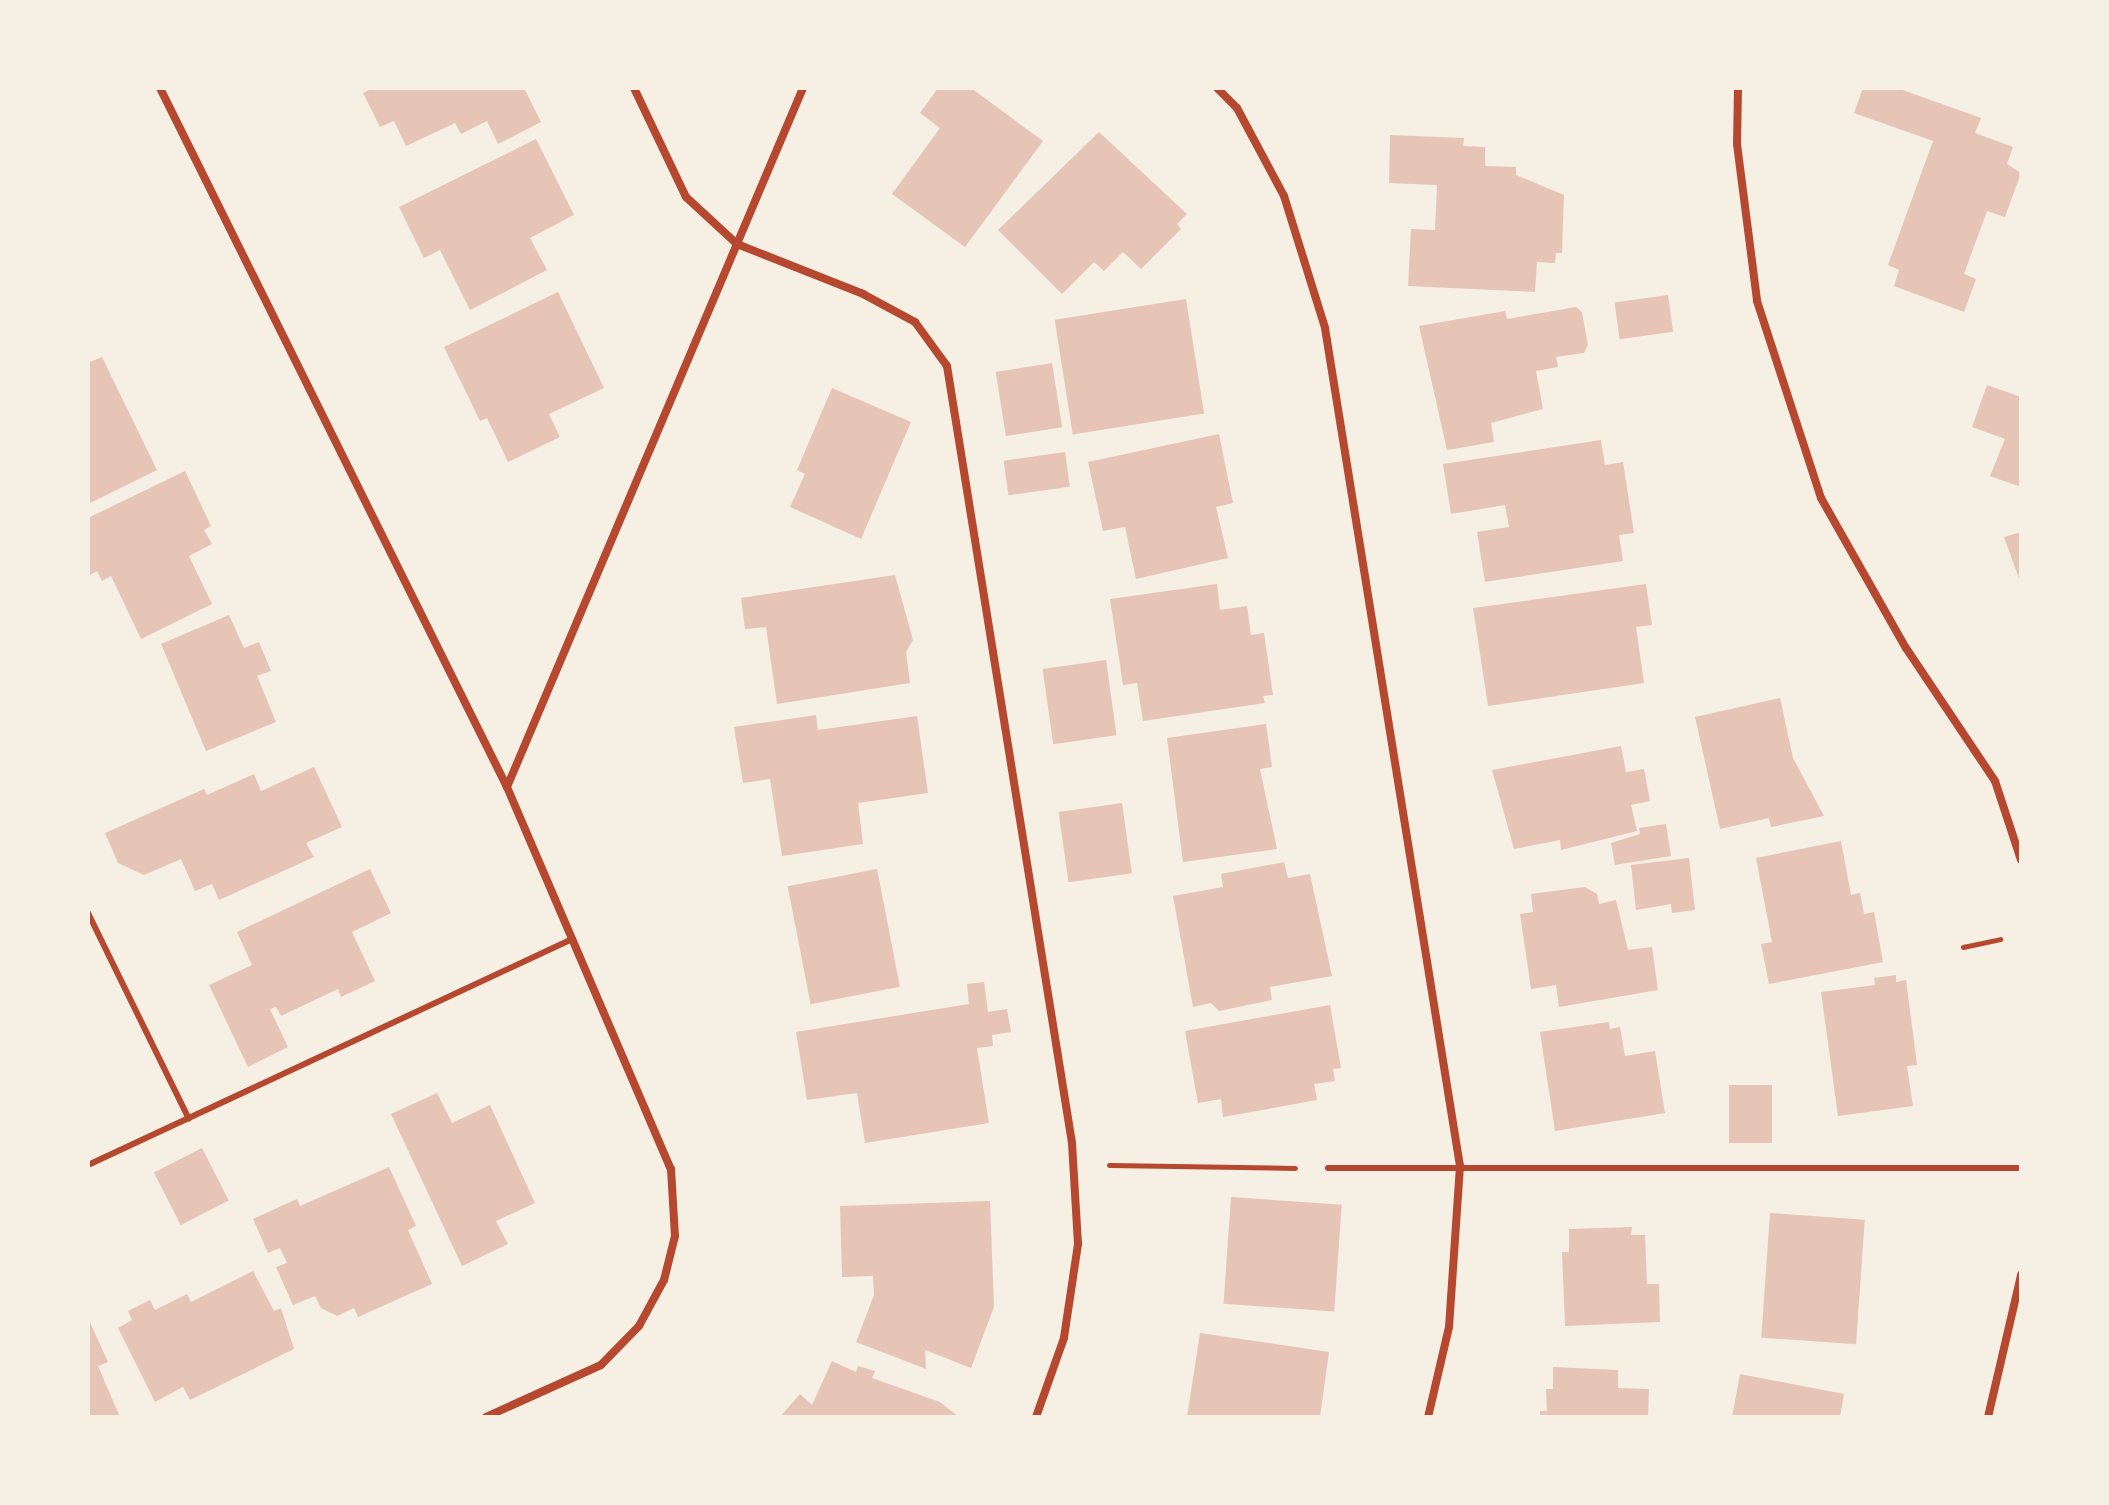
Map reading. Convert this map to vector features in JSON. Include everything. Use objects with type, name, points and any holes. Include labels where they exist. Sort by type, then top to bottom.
[{"type":"street","points":[[160,88],[507,787],[570,940],[671,1169],[675,1236],[664,1280],[639,1326],[601,1365],[486,1417]]},
{"type":"street","points":[[634,88],[686,197],[737,244],[863,294],[915,322],[947,366],[1072,1143],[1078,1244],[1064,1338],[1036,1417]]},
{"type":"street","points":[[507,787],[803,88]]},
{"type":"street","points":[[1217,88],[1237,108],[1280,187],[1325,328],[1460,1166],[1449,1327],[1428,1417]]},
{"type":"street","points":[[1738,88],[1737,144],[1757,301],[1821,498],[1906,648],[1995,781],[2021,860]]},
{"type":"street","points":[[1988,1417],[2021,1275]]},
{"type":"lane","points":[[88,913],[189,1119]]},
{"type":"lane","points":[[88,1165],[570,940]]},
{"type":"lane","points":[[1328,1168],[2021,1168]]},
{"type":"path","points":[[1963,947],[2000,939]]},
{"type":"path","points":[[1156,1168],[1328,1168]]},
{"type":"building","points":[[373,88],[524,88],[541,122],[498,144],[487,121],[461,134],[455,123],[406,146],[394,121],[380,127],[363,93]]},
{"type":"building","points":[[938,88],[971,88],[1043,141],[965,247],[892,194],[940,128],[920,113]]},
{"type":"building","points":[[1863,88],[1897,88],[1981,118],[1975,133],[2013,147],[2007,164],[2021,173],[2005,217],[1987,211],[1964,274],[1976,279],[1964,312],[1894,286],[1899,270],[1888,265],[1933,141],[1854,113]]},
{"type":"building","points":[[1099,132],[1187,214],[1177,224],[1181,229],[1141,269],[1123,252],[1104,271],[1094,262],[1062,294],[998,230]]},
{"type":"building","points":[[1390,135],[1464,138],[1463,146],[1485,147],[1485,166],[1516,167],[1516,175],[1564,195],[1562,253],[1556,253],[1555,263],[1537,262],[1535,292],[1408,286],[1411,229],[1435,230],[1437,185],[1389,183]]},
{"type":"building","points":[[536,139],[574,215],[530,238],[547,270],[470,310],[440,250],[424,258],[399,207]]},
{"type":"building","points":[[558,292],[604,388],[549,414],[560,437],[508,462],[487,418],[480,421],[444,347]]},
{"type":"building","points":[[1668,295],[1673,332],[1620,339],[1615,303]]},
{"type":"building","points":[[1186,299],[1204,414],[1073,434],[1055,320]]},
{"type":"building","points":[[1576,307],[1582,312],[1588,345],[1584,353],[1556,357],[1558,367],[1536,371],[1543,409],[1491,423],[1494,442],[1447,450],[1419,326],[1505,311],[1507,319]]},
{"type":"building","points":[[102,357],[157,470],[88,504],[88,363]]},
{"type":"building","points":[[1052,363],[1062,427],[1006,436],[996,372]]},
{"type":"building","points":[[1987,385],[2021,397],[2021,487],[1990,476],[2005,439],[1972,427]]},
{"type":"building","points":[[832,388],[911,422],[861,539],[790,507],[805,474],[797,470]]},
{"type":"building","points":[[1219,434],[1233,503],[1216,507],[1228,558],[1136,579],[1125,527],[1103,531],[1088,462]]},
{"type":"building","points":[[1601,440],[1605,465],[1623,462],[1634,533],[1619,535],[1623,561],[1485,582],[1477,532],[1509,527],[1505,505],[1451,514],[1443,464]]},
{"type":"building","points":[[1065,452],[1070,487],[1008,495],[1004,461]]},
{"type":"building","points":[[185,471],[211,526],[204,530],[212,544],[189,556],[212,604],[141,639],[111,576],[102,581],[97,571],[88,576],[88,518]]},
{"type":"building","points":[[2021,532],[2021,584],[2004,537]]},
{"type":"building","points":[[895,575],[913,640],[906,652],[910,683],[777,704],[766,627],[745,629],[741,598]]},
{"type":"building","points":[[1217,584],[1220,610],[1247,606],[1251,635],[1264,633],[1273,695],[1263,696],[1265,703],[1143,721],[1137,683],[1123,685],[1110,599]]},
{"type":"building","points":[[1646,584],[1652,625],[1636,627],[1644,683],[1488,706],[1473,608]]},
{"type":"building","points":[[229,615],[244,648],[259,642],[271,671],[257,676],[276,722],[206,751],[161,644]]},
{"type":"building","points":[[1106,660],[1117,735],[1053,744],[1043,669]]},
{"type":"building","points":[[1780,698],[1793,758],[1824,816],[1771,827],[1769,818],[1720,829],[1695,717]]},
{"type":"building","points":[[816,715],[818,730],[917,716],[928,793],[858,803],[863,844],[782,856],[770,779],[743,783],[734,727]]},
{"type":"building","points":[[1266,724],[1272,767],[1260,769],[1277,849],[1183,862],[1167,738]]},
{"type":"building","points":[[1621,746],[1626,772],[1644,769],[1650,801],[1631,805],[1637,831],[1561,850],[1560,840],[1514,849],[1492,770]]},
{"type":"building","points":[[314,767],[342,827],[306,843],[314,857],[219,900],[212,884],[195,891],[181,859],[144,875],[118,863],[105,833],[204,789],[207,795],[254,774],[261,791]]},
{"type":"building","points":[[1122,803],[1132,873],[1069,882],[1059,812]]},
{"type":"building","points":[[1666,824],[1671,856],[1615,865],[1611,843],[1640,834],[1639,828]]},
{"type":"building","points":[[1841,841],[1851,895],[1860,893],[1864,914],[1874,912],[1883,962],[1769,984],[1761,944],[1772,942],[1756,858]]},
{"type":"building","points":[[1689,858],[1695,910],[1672,913],[1671,904],[1636,910],[1631,865]]},
{"type":"building","points":[[1284,862],[1288,878],[1310,874],[1332,976],[1270,987],[1272,1000],[1219,1011],[1211,1003],[1193,1007],[1173,896],[1223,887],[1221,874]]},
{"type":"building","points":[[370,869],[391,913],[352,932],[375,981],[341,997],[338,989],[281,1016],[276,1007],[270,1009],[288,1047],[248,1067],[209,985],[252,965],[237,932]]},
{"type":"building","points":[[877,869],[900,987],[811,1004],[788,886]]},
{"type":"building","points":[[1585,887],[1597,894],[1599,904],[1616,900],[1628,950],[1652,947],[1658,990],[1559,1007],[1556,985],[1531,989],[1520,914],[1533,912],[1531,894]]},
{"type":"building","points":[[1896,975],[1896,982],[1906,980],[1917,1065],[1907,1066],[1913,1106],[1838,1116],[1821,992],[1875,985],[1874,978]]},
{"type":"building","points":[[984,982],[988,1012],[1007,1009],[1011,1032],[992,1035],[993,1046],[977,1048],[989,1123],[865,1143],[857,1093],[807,1100],[796,1032],[969,1004],[967,984]]},
{"type":"building","points":[[1330,1005],[1341,1068],[1333,1069],[1335,1081],[1314,1084],[1317,1100],[1223,1117],[1221,1099],[1198,1103],[1185,1031]]},
{"type":"building","points":[[1609,1022],[1610,1029],[1620,1027],[1625,1056],[1655,1051],[1665,1113],[1555,1131],[1540,1032]]},
{"type":"building","points":[[1729,1085],[1772,1085],[1772,1143],[1729,1143]]},
{"type":"building","points":[[437,1093],[452,1123],[490,1105],[535,1203],[496,1221],[508,1244],[462,1266],[391,1114]]},
{"type":"building","points":[[202,1148],[229,1201],[181,1225],[154,1173]]},
{"type":"building","points":[[389,1167],[416,1226],[408,1230],[432,1284],[358,1317],[354,1308],[337,1316],[321,1308],[315,1296],[293,1305],[276,1267],[287,1263],[280,1248],[268,1253],[253,1219],[297,1199],[300,1206]]},
{"type":"building","points":[[1231,1197],[1342,1205],[1334,1311],[1224,1304]]},
{"type":"building","points":[[990,1201],[994,1307],[971,1368],[925,1350],[926,1369],[856,1342],[874,1295],[873,1276],[842,1277],[840,1206]]},
{"type":"building","points":[[1770,1213],[1865,1220],[1856,1344],[1761,1338]]},
{"type":"building","points":[[1632,1227],[1631,1235],[1645,1235],[1647,1284],[1659,1284],[1660,1322],[1565,1326],[1562,1252],[1569,1252],[1569,1229]]},
{"type":"building","points":[[253,1271],[274,1311],[281,1308],[294,1349],[190,1400],[183,1387],[155,1402],[118,1328],[132,1320],[128,1311],[150,1300],[155,1310],[187,1294],[191,1302]]},
{"type":"building","points":[[88,1318],[108,1362],[98,1366],[120,1417],[88,1417]]},
{"type":"building","points":[[1200,1333],[1329,1352],[1320,1417],[1187,1417]]},
{"type":"building","points":[[832,1361],[856,1372],[858,1366],[875,1371],[872,1378],[940,1402],[959,1417],[780,1417],[800,1394],[812,1405]]},
{"type":"building","points":[[1553,1367],[1618,1370],[1618,1388],[1649,1389],[1648,1417],[1540,1417],[1540,1411],[1547,1411],[1546,1389],[1553,1389]]},
{"type":"building","points":[[1740,1374],[1844,1394],[1840,1417],[1732,1417]]}]
